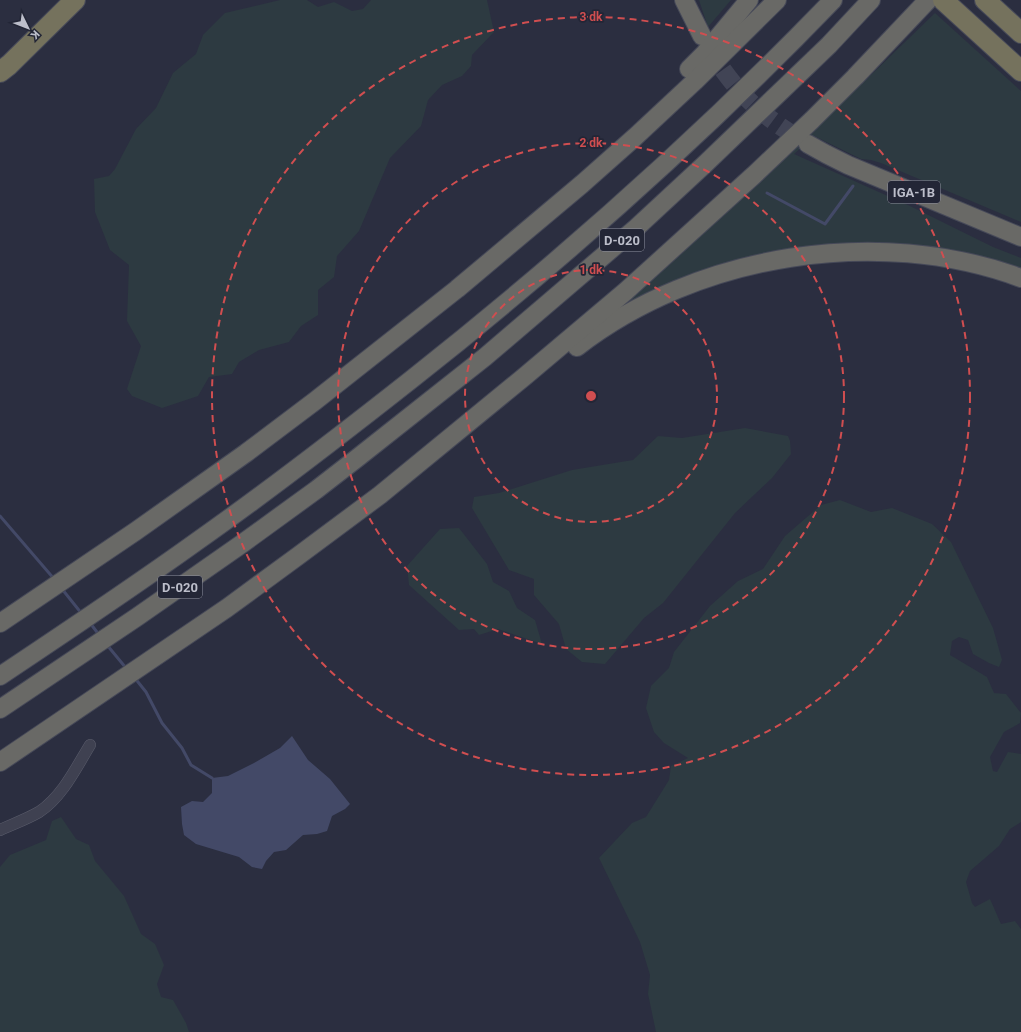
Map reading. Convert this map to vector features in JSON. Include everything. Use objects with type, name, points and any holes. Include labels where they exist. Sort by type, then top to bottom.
[{"type":"highway","points":[[0,62],[59,0]]},
{"type":"highway","points":[[0,72],[75,0]]},
{"type":"highway","points":[[684,0],[702,36]]},
{"type":"highway","points":[[533,225],[608,146],[680,79],[705,53],[749,0]]},
{"type":"highway","points":[[0,622],[101,555],[246,452],[315,401],[457,288],[582,184],[635,137],[777,0]]},
{"type":"highway","name":"D-020","points":[[0,676],[197,542],[340,436],[479,326],[601,222],[728,106],[833,0]]},
{"type":"highway","name":"D-020","points":[[0,709],[243,543],[316,490],[485,357],[636,228],[788,86],[871,0]]},
{"type":"highway","points":[[0,762],[226,608],[298,556],[380,495],[524,377],[621,295],[754,175],[812,120],[928,0]]},
{"type":"highway","points":[[943,0],[1021,71]]},
{"type":"highway","points":[[985,0],[1021,33]]},
{"type":"highway","name":"IGA-1B","points":[[808,144],[848,165],[1021,237]]},
{"type":"highway","points":[[380,495],[427,464],[590,336],[646,304],[678,288],[703,279],[789,257],[852,252],[893,252],[956,260],[1021,278]]},
{"type":"street","points":[[0,830],[32,816],[49,804],[58,795],[90,746]]},
{"type":"shaded area","points":[[280,0],[307,0],[318,7],[334,2],[352,11],[363,9],[371,0],[487,0],[494,32],[472,55],[471,66],[462,76],[442,85],[428,100],[421,126],[390,158],[359,231],[337,256],[334,277],[318,290],[318,315],[301,326],[289,342],[259,350],[239,362],[232,374],[209,377],[198,396],[162,408],[132,396],[127,389],[141,346],[127,321],[129,265],[110,250],[95,212],[94,179],[109,176],[115,169],[136,129],[156,108],[173,73],[196,54],[203,35],[225,13]]},
{"type":"shaded area","points":[[699,0],[731,0],[708,27]]},
{"type":"shaded area","points":[[935,13],[1021,91],[1021,222],[881,163],[861,159],[814,136],[794,154],[910,206],[993,247],[1021,258],[1021,269],[969,255],[907,245],[843,243],[772,251],[690,275],[623,304],[844,101]]},
{"type":"shaded area","points":[[745,428],[788,436],[791,454],[772,478],[735,513],[663,603],[644,618],[605,664],[582,662],[566,649],[559,624],[534,595],[534,579],[509,570],[472,508],[474,497],[499,493],[572,470],[633,460],[658,436],[682,438]]},
{"type":"shaded area","points":[[840,500],[871,512],[892,508],[932,524],[951,542],[993,628],[1002,660],[999,667],[973,654],[968,640],[959,637],[952,641],[950,655],[987,677],[994,693],[1006,694],[1021,713],[1020,723],[1004,732],[990,757],[993,771],[997,772],[1008,752],[1021,754],[1021,822],[1010,829],[999,846],[970,871],[966,882],[972,903],[975,907],[990,899],[1001,924],[1015,921],[1021,929],[1021,1032],[656,1032],[648,994],[650,975],[640,942],[599,858],[632,823],[646,817],[669,780],[671,766],[688,758],[664,743],[654,732],[646,708],[651,686],[669,668],[674,652],[710,606],[738,581],[763,569],[785,536],[821,505]]},
{"type":"shaded area","points":[[459,528],[487,564],[493,582],[509,591],[517,608],[535,620],[542,644],[498,629],[479,635],[474,629],[459,630],[409,585],[407,566],[440,529]]},
{"type":"shaded area","points":[[61,817],[76,839],[89,845],[95,861],[124,896],[141,934],[155,944],[164,965],[157,984],[161,997],[173,1000],[186,1023],[189,1032],[0,1032],[0,867],[10,855],[46,840],[52,821]]},
{"type":"water","points":[[292,736],[308,760],[330,779],[350,804],[345,809],[332,816],[327,831],[317,834],[303,835],[286,850],[274,852],[266,861],[262,869],[252,867],[239,857],[196,844],[184,835],[181,807],[192,801],[203,802],[212,793],[212,778],[228,776],[254,763],[280,748]]},
{"type":"waterway","points":[[767,193],[825,224],[853,186]]},
{"type":"waterway","points":[[0,516],[55,580]]},
{"type":"waterway","points":[[62,589],[82,614]]},
{"type":"waterway","points":[[90,623],[100,636]]},
{"type":"waterway","points":[[107,645],[126,668]]},
{"type":"waterway","points":[[134,677],[146,692],[162,723],[182,748],[191,765],[212,778]]},
{"type":"tunnel","points":[[708,47],[718,63],[739,90],[751,102],[776,123],[807,143]]}]
